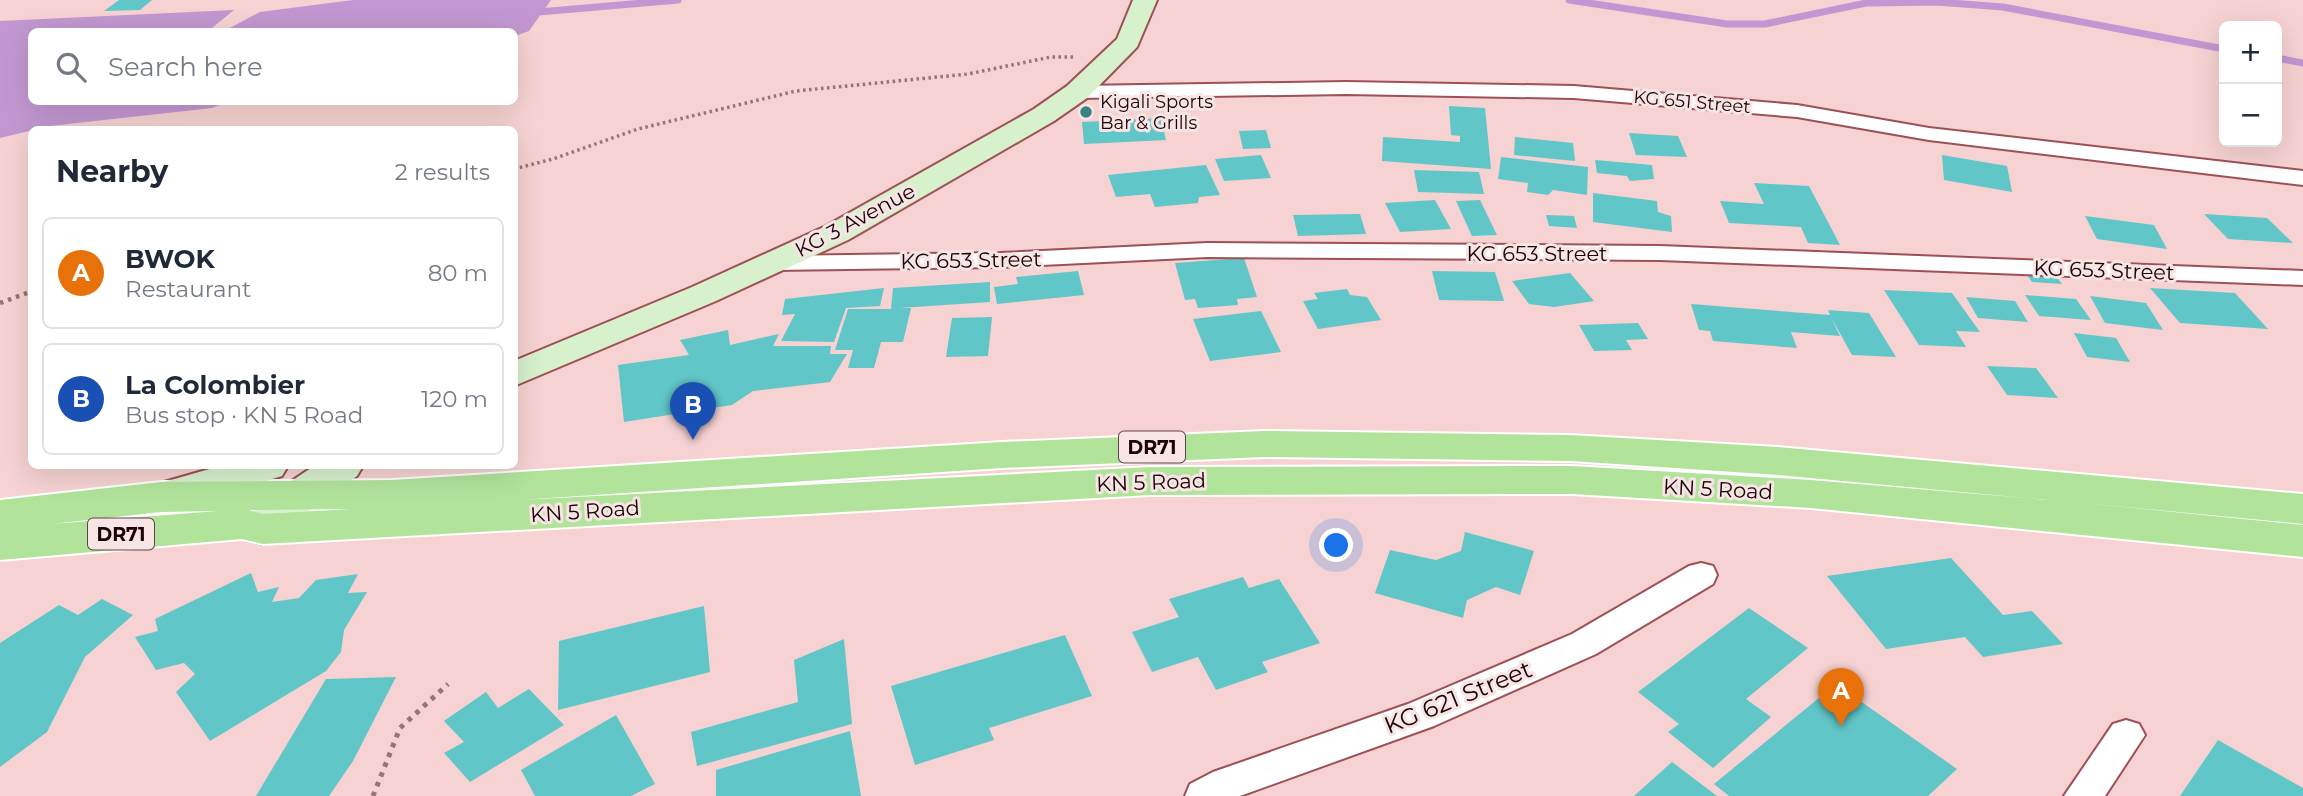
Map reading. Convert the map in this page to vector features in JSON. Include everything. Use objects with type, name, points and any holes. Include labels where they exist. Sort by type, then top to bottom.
[{"type":"main road","name":"KG 3 Avenue","points":[[518,357],[740,262],[940,152],[1037,95],[1083,57],[1098,40],[1120,0]]},
{"type":"main road","name":"KG 3 Avenue","points":[[518,373],[836,233],[1044,115],[1077,92],[1128,42],[1145,0]]},
{"type":"main road","name":"KN 5 Road","points":[[0,515],[161,497],[298,497],[390,480],[1264,444],[1571,448],[1723,457],[2303,509]]},
{"type":"main road","points":[[161,497],[257,469]]},
{"type":"main road","points":[[161,497],[252,526],[338,469]]},
{"type":"main road","name":"KN 5 Road","points":[[0,544],[252,526],[1150,481],[1572,480],[1811,494],[2303,541]]},
{"type":"street","name":"KG 651 Street","points":[[1077,92],[1346,88],[1574,92],[1797,111],[1929,134],[2303,178]]},
{"type":"street","name":"KG 653 Street","points":[[772,263],[1000,260],[1208,250],[1660,253],[2303,278]]},
{"type":"street","name":"KG 621 Street","points":[[1204,796],[1227,784],[1420,715],[1584,645],[1701,575]]},
{"type":"street","points":[[2082,796],[2126,735]]},
{"type":"path","points":[[518,168],[553,159],[638,129],[796,91],[968,74],[1051,57],[1083,57]]},
{"type":"path","points":[[0,303],[28,293]]},
{"type":"path","points":[[373,796],[400,728],[448,684]]},
{"type":"shaded area","points":[[353,0],[551,0],[529,31],[518,35],[518,28],[230,28],[260,12]]},
{"type":"shaded area","points":[[234,10],[212,28],[28,28],[28,105],[220,105],[50,126],[28,126],[28,131],[0,138],[0,21]]},
{"type":"building","points":[[119,0],[152,0],[140,10],[104,11]]},
{"type":"building","points":[[1449,106],[1485,108],[1491,169],[1382,161],[1383,137],[1460,142],[1460,136],[1451,135]]},
{"type":"building","points":[[1161,118],[1166,140],[1084,144],[1082,122]]},
{"type":"building","points":[[1266,130],[1271,148],[1243,149],[1239,131]]},
{"type":"building","points":[[1629,133],[1678,136],[1687,157],[1636,155]]},
{"type":"building","points":[[1515,137],[1573,143],[1575,161],[1514,155]]},
{"type":"building","points":[[1261,155],[1271,178],[1224,181],[1215,159]]},
{"type":"building","points":[[1942,155],[2007,166],[2012,192],[1944,180]]},
{"type":"building","points":[[1501,157],[1588,167],[1587,195],[1553,190],[1548,195],[1527,192],[1528,183],[1498,179]]},
{"type":"building","points":[[1595,160],[1652,165],[1654,179],[1630,181],[1627,176],[1597,173]]},
{"type":"building","points":[[1206,165],[1220,195],[1199,197],[1198,203],[1155,207],[1150,194],[1116,197],[1108,175]]},
{"type":"building","points":[[1414,170],[1479,172],[1484,194],[1418,192]]},
{"type":"building","points":[[1754,183],[1809,186],[1840,245],[1808,243],[1801,227],[1729,223],[1720,201],[1764,204]]},
{"type":"building","points":[[1593,193],[1657,201],[1658,212],[1671,216],[1672,232],[1593,222]]},
{"type":"building","points":[[1435,200],[1451,229],[1400,232],[1385,203]]},
{"type":"building","points":[[1480,200],[1497,235],[1472,236],[1456,201]]},
{"type":"building","points":[[1360,214],[1366,234],[1298,236],[1293,215]]},
{"type":"building","points":[[2204,214],[2267,218],[2293,243],[2228,239]]},
{"type":"building","points":[[1546,215],[1574,216],[1577,228],[1549,226]]},
{"type":"building","points":[[2085,216],[2154,225],[2167,249],[2097,239]]},
{"type":"building","points":[[1244,258],[1257,297],[1237,299],[1238,305],[1198,308],[1195,299],[1185,300],[1175,263]]},
{"type":"building","points":[[2024,270],[2051,270],[2062,284],[2032,282]]},
{"type":"building","points":[[1078,271],[1084,295],[997,304],[994,287],[1018,284],[1016,277]]},
{"type":"building","points":[[1432,271],[1495,272],[1504,301],[1439,300]]},
{"type":"building","points":[[1570,273],[1594,301],[1554,307],[1529,304],[1512,281]]},
{"type":"building","points":[[990,282],[990,302],[899,308],[911,308],[903,342],[881,342],[874,368],[848,368],[853,350],[835,350],[848,309],[891,309],[893,288]]},
{"type":"building","points":[[884,288],[880,306],[846,308],[834,342],[781,341],[795,314],[782,315],[785,299]]},
{"type":"building","points":[[2150,288],[2235,293],[2268,329],[2180,323]]},
{"type":"building","points":[[1347,289],[1350,295],[1367,297],[1381,320],[1318,329],[1303,301],[1318,299],[1314,293]]},
{"type":"building","points":[[1884,290],[1952,293],[1980,332],[1956,331],[1966,347],[1919,345]]},
{"type":"building","points":[[2025,295],[2076,299],[2091,320],[2039,316]]},
{"type":"building","points":[[2090,296],[2146,303],[2163,330],[2105,323]]},
{"type":"building","points":[[1966,297],[2015,301],[2028,322],[1978,318]]},
{"type":"building","points":[[1691,304],[1830,315],[1828,310],[1869,313],[1896,357],[1852,355],[1831,317],[1840,336],[1791,332],[1797,348],[1713,341],[1710,331],[1699,330]]},
{"type":"building","points":[[1261,311],[1281,352],[1210,361],[1193,319]]},
{"type":"building","points":[[992,317],[988,356],[946,357],[952,318]]},
{"type":"building","points":[[1638,323],[1648,339],[1626,340],[1632,350],[1594,351],[1579,325]]},
{"type":"building","points":[[728,330],[730,345],[779,334],[773,346],[831,346],[830,354],[847,354],[830,382],[753,391],[732,405],[624,422],[618,365],[689,355],[680,340]]},
{"type":"building","points":[[2074,333],[2116,338],[2130,362],[2087,357]]},
{"type":"building","points":[[1987,366],[2036,368],[2058,398],[2007,395]]},
{"type":"building","points":[[1465,532],[1534,551],[1520,595],[1496,587],[1467,600],[1463,618],[1375,593],[1390,550],[1436,560],[1461,551]]},
{"type":"building","points":[[1951,558],[2003,615],[2032,611],[2063,644],[1983,657],[1965,637],[1886,649],[1827,576]]},
{"type":"building","points":[[251,573],[258,592],[279,587],[272,602],[299,598],[316,580],[358,574],[348,593],[367,592],[344,630],[341,652],[326,671],[210,741],[176,692],[195,674],[184,663],[156,670],[135,637],[158,631],[155,619]]},
{"type":"building","points":[[1243,577],[1249,588],[1279,579],[1320,643],[1262,662],[1268,672],[1216,690],[1198,657],[1152,672],[1132,632],[1179,617],[1169,599]]},
{"type":"building","points":[[102,599],[133,615],[85,657],[47,732],[0,767],[0,643],[59,605],[78,615]]},
{"type":"building","points":[[704,606],[710,672],[558,710],[559,641]]},
{"type":"building","points":[[1749,608],[1808,648],[1746,699],[1771,717],[1713,768],[1668,732],[1679,724],[1638,692]]},
{"type":"building","points":[[1065,635],[1092,696],[989,728],[994,740],[915,765],[891,686]]},
{"type":"building","points":[[844,639],[852,724],[697,766],[691,732],[798,702],[794,660]]},
{"type":"building","points":[[396,677],[353,761],[329,796],[256,796],[326,679]]},
{"type":"building","points":[[1836,684],[1957,769],[1928,796],[1729,796],[1714,784]]},
{"type":"building","points":[[529,689],[564,725],[470,782],[444,753],[464,742],[444,721],[486,692],[498,708]]},
{"type":"building","points":[[616,715],[655,784],[631,796],[535,796],[521,770]]},
{"type":"building","points":[[850,731],[861,796],[716,796],[716,770]]},
{"type":"building","points":[[2218,740],[2303,788],[2303,796],[2180,796]]},
{"type":"building","points":[[1672,762],[1717,796],[1634,796]]},
{"type":"waterway","points":[[527,13],[678,0]]},
{"type":"waterway","points":[[1569,0],[1727,24],[1765,24],[1866,3],[1937,2],[2003,7],[2219,48]]},
{"type":"waterway","points":[[2282,59],[2303,63]]},
{"type":"place","name":"Kigali Sports Bar & Grills","points":[[1086,112]]},
{"type":"place","name":"La Colombier","points":[[693,440]]},
{"type":"place","name":"BWOK","points":[[1841,726]]}]
